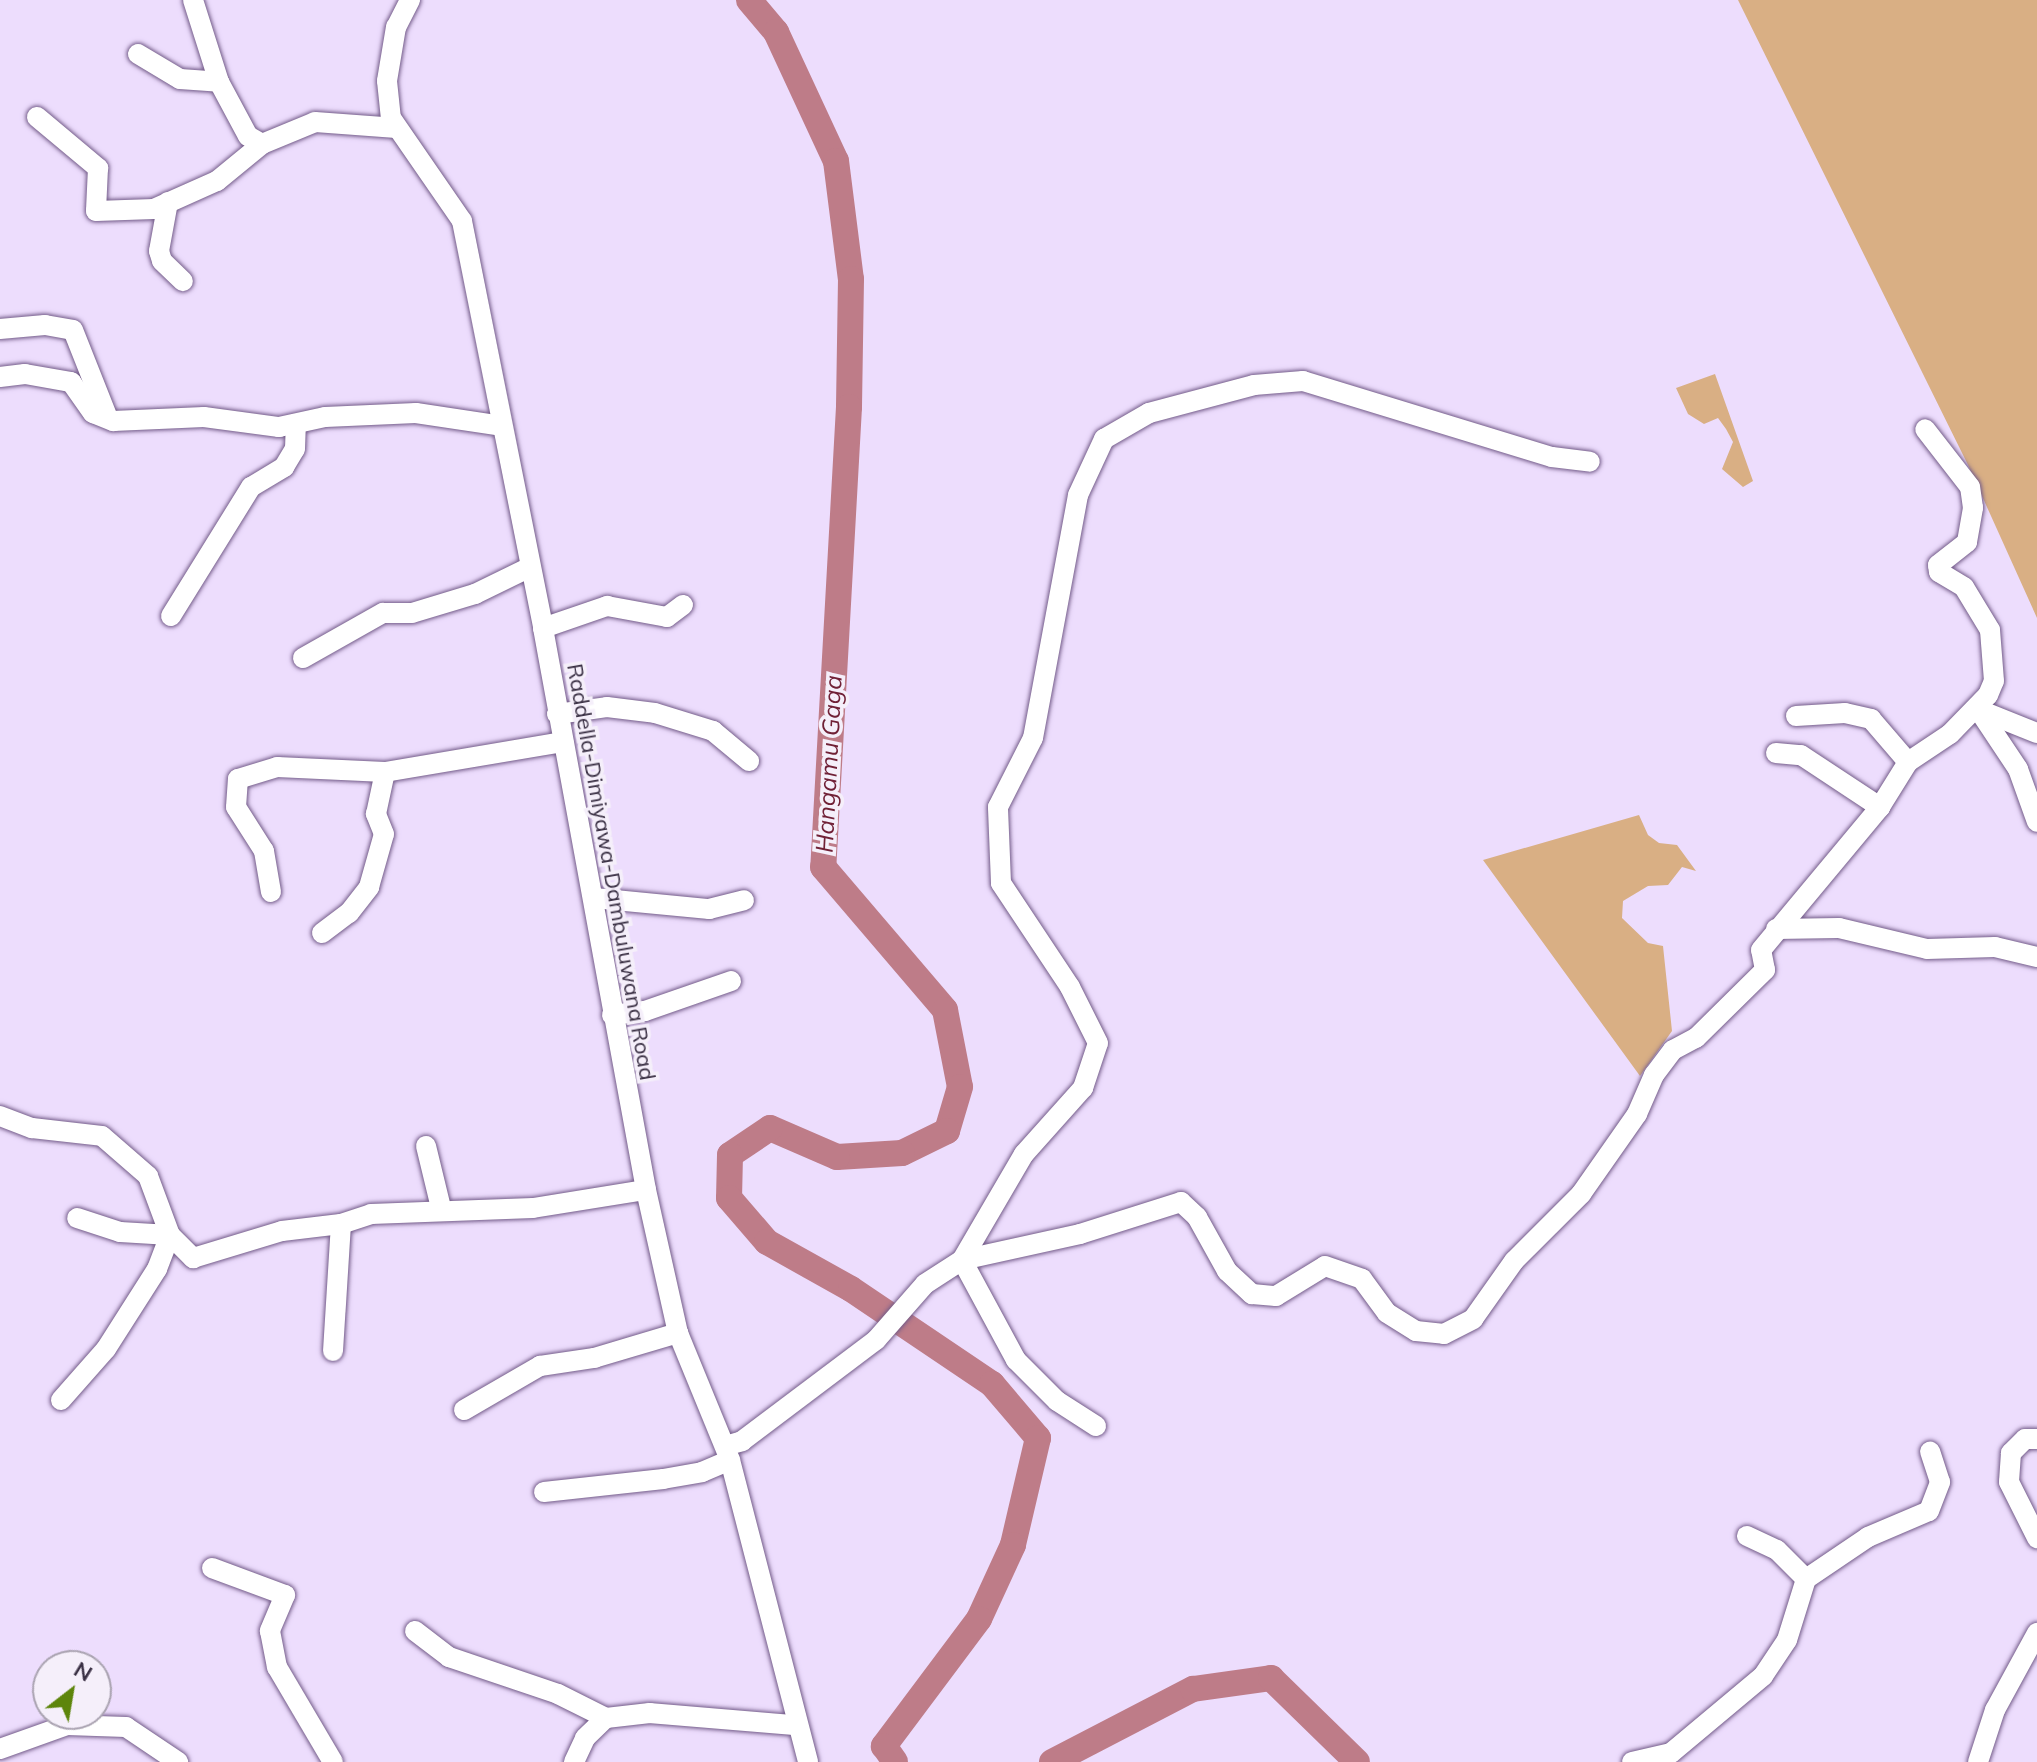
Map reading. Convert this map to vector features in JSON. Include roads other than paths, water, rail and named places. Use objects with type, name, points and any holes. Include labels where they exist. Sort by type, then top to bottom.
[{"type":"street","points":[[193,0],[219,82],[248,136],[262,144]]},
{"type":"street","name":"Raddella-Dimiyawa-Dambuluwana Road","points":[[410,0],[396,27],[387,81],[397,128],[462,221],[543,628],[594,898],[612,1015],[678,1333],[728,1453],[794,1725],[808,1762]]},
{"type":"street","points":[[138,54],[180,79],[219,82]]},
{"type":"street","points":[[37,117],[98,168],[96,211],[154,209],[217,181],[262,144],[315,122],[397,128]]},
{"type":"street","points":[[168,202],[159,251],[162,261],[183,281]]},
{"type":"street","points":[[0,329],[45,325],[73,330],[102,411],[113,421]]},
{"type":"street","points":[[0,377],[25,374],[71,382],[93,413],[113,421],[204,417],[279,427],[416,413],[502,426]]},
{"type":"street","points":[[962,1260],[1024,1154],[1083,1088],[1098,1043],[1070,987],[1001,883],[998,807],[1033,738],[1078,495],[1104,439],[1149,413],[1254,385],[1303,381],[1552,457],[1590,462]]},
{"type":"street","points":[[171,616],[251,487],[284,467],[295,449],[296,424]]},
{"type":"street","points":[[544,1492],[689,1475],[728,1453],[876,1340],[925,1284],[962,1260],[1080,1234],[1181,1202],[1197,1217],[1227,1271],[1252,1294],[1276,1296],[1325,1266],[1349,1270],[1362,1279],[1387,1313],[1416,1331],[1444,1334],[1473,1319],[1514,1261],[1581,1194],[1637,1114],[1654,1075],[1673,1050],[1696,1038],[1765,970],[1761,950],[1880,807],[1908,762],[1978,709],[1994,681],[1990,630],[1964,587],[1939,572],[1938,565],[1967,542],[1973,508],[1970,487],[1925,429]]},
{"type":"street","points":[[303,658],[383,613],[412,613],[475,594],[530,567]]},
{"type":"street","points":[[543,628],[607,606],[667,617],[683,605]]},
{"type":"street","points":[[557,714],[607,707],[655,713],[713,731],[749,761]]},
{"type":"street","points":[[1978,709],[2037,733]]},
{"type":"street","points":[[1978,709],[2018,769],[2037,822]]},
{"type":"street","points":[[1796,716],[1845,713],[1871,719],[1908,762]]},
{"type":"street","points":[[271,892],[264,851],[236,807],[238,779],[277,767],[385,772],[563,742]]},
{"type":"street","points":[[1776,753],[1801,755],[1880,807]]},
{"type":"street","points":[[322,933],[349,913],[369,887],[384,834],[376,814],[385,772]]},
{"type":"street","points":[[594,898],[709,909],[744,900]]},
{"type":"street","points":[[1776,929],[1839,928],[1927,949],[1995,947],[2037,957]]},
{"type":"street","points":[[612,1015],[645,1011],[731,981]]},
{"type":"street","points":[[0,1116],[32,1128],[102,1136],[148,1176],[170,1235],[193,1258],[282,1231],[341,1224],[371,1214],[441,1208],[533,1208],[646,1190]]},
{"type":"street","points":[[426,1146],[441,1208]]},
{"type":"street","points":[[77,1218],[120,1232],[170,1235]]},
{"type":"street","points":[[333,1351],[341,1224]]},
{"type":"street","points":[[61,1400],[106,1349],[157,1269],[170,1235]]},
{"type":"street","points":[[962,1260],[1016,1360],[1057,1401],[1096,1426]]},
{"type":"street","points":[[464,1410],[540,1366],[594,1358],[678,1333]]},
{"type":"street","points":[[2037,1439],[2025,1439],[2011,1453],[2009,1482],[2037,1538]]},
{"type":"street","points":[[1632,1762],[1671,1753],[1763,1676],[1787,1640],[1806,1579],[1868,1537],[1929,1511],[1940,1482],[1930,1452]]},
{"type":"street","points":[[1747,1536],[1777,1550],[1806,1579]]},
{"type":"street","points":[[212,1568],[285,1595],[270,1631],[277,1667],[333,1762]]},
{"type":"street","points":[[415,1631],[449,1657],[558,1694],[606,1718],[650,1713],[794,1725]]},
{"type":"street","points":[[1978,1762],[1995,1710],[2037,1633]]},
{"type":"street","points":[[574,1762],[585,1738],[606,1718]]},
{"type":"street","points":[[0,1749],[67,1725],[126,1727],[178,1762]]},
{"type":"waterway","name":"Hangamu Gaga","points":[[749,0],[776,32],[836,161],[851,279],[849,407],[823,867],[945,1010],[960,1087],[947,1131],[902,1153],[837,1157],[770,1128],[730,1155],[729,1198],[767,1242],[851,1289],[992,1384],[1038,1438],[1013,1545],[979,1619],[884,1746],[895,1762]]},
{"type":"waterway","name":"Hangamu Gaga","points":[[1052,1762],[1193,1689],[1271,1678],[1357,1762]]}]
